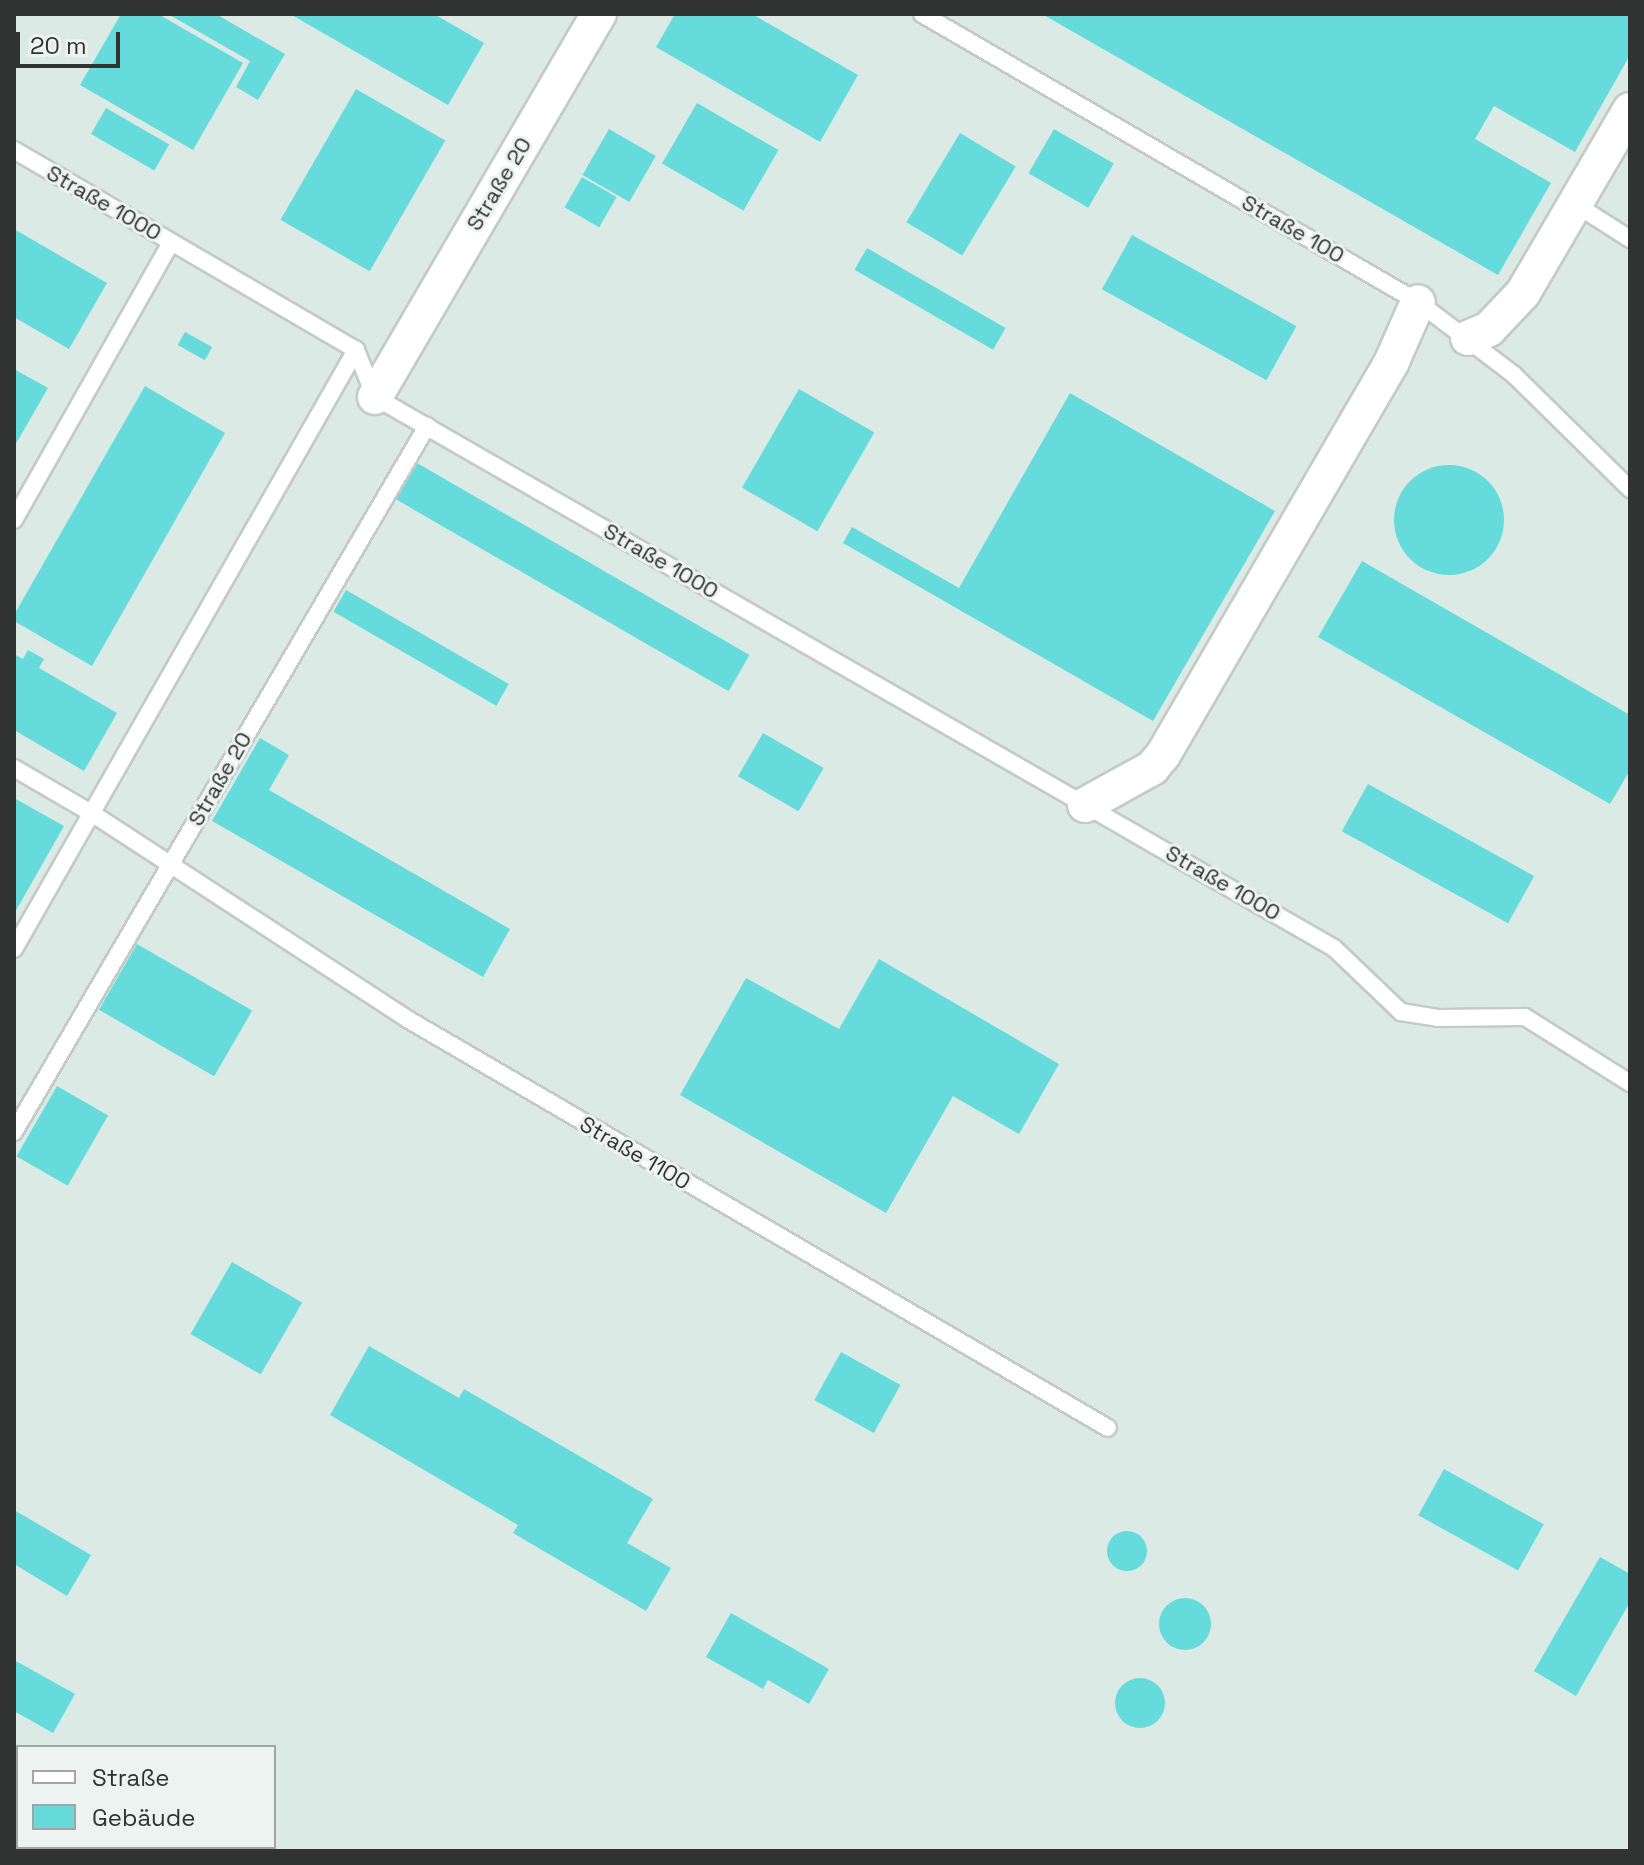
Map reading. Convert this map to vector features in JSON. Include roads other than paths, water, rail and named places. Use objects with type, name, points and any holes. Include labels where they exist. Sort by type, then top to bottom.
[{"type":"street","name":"Straße 20","points":[[375,397],[599,14]]},
{"type":"street","points":[[1468,338],[1489,329],[1523,293],[1630,110]]},
{"type":"street","points":[[1085,805],[1152,768],[1163,755],[1392,361],[1418,302]]},
{"type":"lane","name":"Straße 100","points":[[922,14],[1418,302],[1514,375],[1630,489]]},
{"type":"lane","name":"Straße 1000","points":[[14,150],[356,350]]},
{"type":"lane","points":[[1575,204],[1630,239]]},
{"type":"lane","points":[[14,520],[171,242]]},
{"type":"lane","points":[[356,350],[375,397]]},
{"type":"lane","points":[[14,949],[356,350]]},
{"type":"lane","name":"Straße 1000","points":[[375,397],[1334,948],[1401,1012],[1438,1018],[1525,1017],[1630,1083]]},
{"type":"lane","name":"Straße 20","points":[[14,1132],[427,426]]},
{"type":"lane","points":[[1611,471],[1630,471]]},
{"type":"lane","name":"Straße 1100","points":[[14,768],[93,814],[409,1020],[1108,1428]]}]
